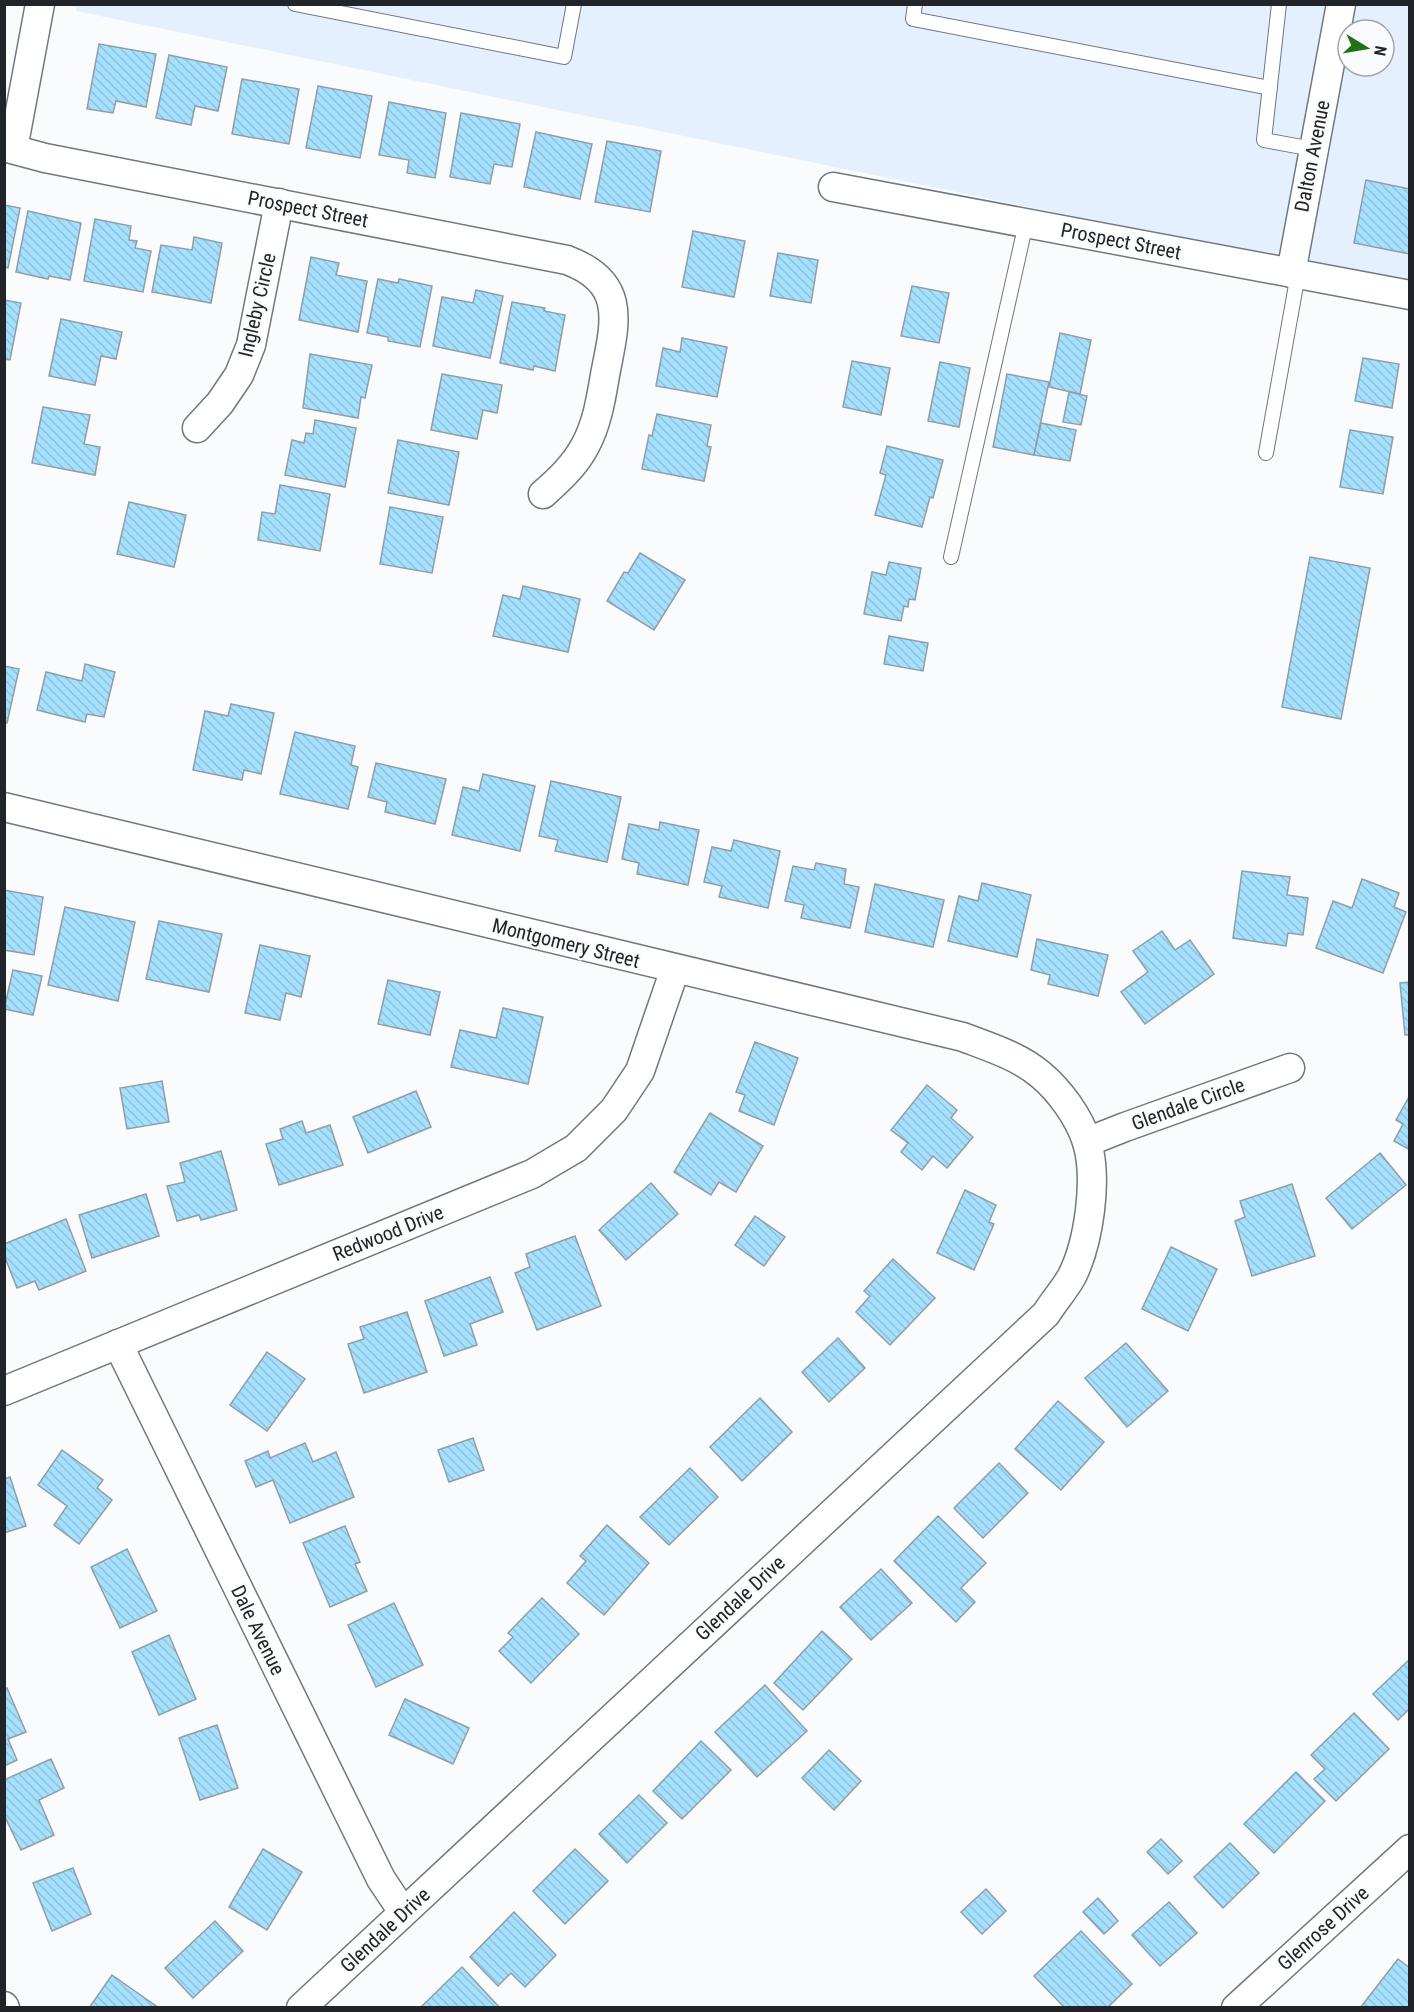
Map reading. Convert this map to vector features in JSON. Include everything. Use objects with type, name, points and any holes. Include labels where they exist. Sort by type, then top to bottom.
[{"type":"street","points":[[9,148],[40,4]]},
{"type":"street","name":"Dalton Avenue","points":[[1294,273],[1313,149],[1341,4]]},
{"type":"street","name":"Prospect Street","points":[[9,148],[45,158],[567,260],[584,267],[604,284],[615,313],[615,328],[598,414],[585,446],[569,470],[543,494]]},
{"type":"street","name":"Prospect Street","points":[[833,187],[1410,295]]},
{"type":"street","name":"Ingleby Circle","points":[[198,429],[220,403],[238,375],[251,345],[279,203]]},
{"type":"street","name":"Montgomery Street","points":[[4,807],[963,1037],[1001,1051],[1040,1074],[1058,1093],[1076,1119],[1087,1142]]},
{"type":"street","name":"Redwood Drive","points":[[4,1391],[532,1174],[576,1148],[614,1110],[640,1071],[675,969]]},
{"type":"street","name":"Glendale Circle","points":[[1087,1142],[1290,1068]]},
{"type":"street","name":"Glendale Drive","points":[[304,2006],[1046,1314],[1072,1275],[1086,1233],[1092,1189],[1087,1142]]},
{"type":"street","name":"Dale Avenue","points":[[118,1344],[381,1879],[403,1912]]},
{"type":"street","name":"Glenrose Drive","points":[[1236,2007],[1410,1849]]},
{"type":"lane","points":[[295,4],[564,57],[574,4]]},
{"type":"lane","points":[[915,4],[913,19],[1270,88]]},
{"type":"lane","points":[[1279,4],[1264,140],[1313,149]]},
{"type":"lane","points":[[951,557],[1026,223]]},
{"type":"lane","points":[[1266,453],[1294,273]]},
{"type":"shaded area","points":[[77,4],[1409,5],[1409,285],[76,11]]},
{"type":"building","points":[[99,44],[156,54],[146,107],[116,101],[113,113],[87,109]]},
{"type":"building","points":[[169,55],[227,67],[218,111],[195,106],[191,125],[156,118]]},
{"type":"building","points":[[242,79],[299,89],[289,144],[232,134]]},
{"type":"building","points":[[318,86],[372,96],[360,158],[306,148]]},
{"type":"building","points":[[389,102],[446,113],[435,178],[407,173],[409,160],[379,155]]},
{"type":"building","points":[[461,113],[520,124],[512,167],[494,164],[490,184],[450,177]]},
{"type":"building","points":[[536,132],[592,144],[580,199],[524,187]]},
{"type":"building","points":[[607,141],[661,151],[650,212],[595,202]]},
{"type":"building","points":[[1366,180],[1410,189],[1410,254],[1354,243]]},
{"type":"building","points":[[4,205],[20,208],[8,268],[4,267]]},
{"type":"building","points":[[28,211],[81,223],[70,280],[49,276],[48,279],[16,272]]},
{"type":"building","points":[[95,219],[131,226],[129,240],[137,241],[135,248],[151,251],[143,292],[84,281]]},
{"type":"building","points":[[693,231],[745,241],[734,297],[682,287]]},
{"type":"building","points":[[194,237],[222,243],[211,303],[152,292],[161,245],[192,250]]},
{"type":"building","points":[[778,253],[818,260],[811,303],[770,296]]},
{"type":"building","points":[[311,257],[339,263],[336,275],[367,281],[358,332],[299,320]]},
{"type":"building","points":[[378,279],[398,283],[399,279],[432,286],[420,347],[388,341],[388,337],[367,333]]},
{"type":"building","points":[[912,286],[949,293],[939,343],[901,336]]},
{"type":"building","points":[[476,290],[503,296],[490,358],[433,346],[442,297],[473,303]]},
{"type":"building","points":[[4,300],[21,303],[10,360],[4,359]]},
{"type":"building","points":[[512,302],[545,308],[544,311],[565,315],[555,371],[534,366],[533,370],[500,363]]},
{"type":"building","points":[[61,319],[122,332],[116,359],[101,356],[95,385],[49,376]]},
{"type":"building","points":[[1060,333],[1091,340],[1080,394],[1049,387]]},
{"type":"building","points":[[682,338],[727,347],[717,397],[656,386],[663,348],[680,352]]},
{"type":"building","points":[[310,354],[372,365],[365,398],[361,397],[358,418],[303,408]]},
{"type":"building","points":[[1363,358],[1399,364],[1392,408],[1355,401]]},
{"type":"building","points":[[852,361],[890,368],[881,415],[843,407]]},
{"type":"building","points":[[940,362],[970,368],[959,427],[928,421]]},
{"type":"building","points":[[442,374],[502,385],[497,413],[483,410],[477,439],[431,430]]},
{"type":"building","points":[[1007,374],[1049,382],[1034,455],[993,447]]},
{"type":"building","points":[[1069,392],[1087,396],[1081,425],[1063,422]]},
{"type":"building","points":[[43,407],[90,415],[84,444],[100,447],[95,475],[32,463]]},
{"type":"building","points":[[657,414],[711,425],[707,446],[711,447],[704,481],[642,469],[649,435],[652,436]]},
{"type":"building","points":[[315,420],[356,428],[345,487],[285,475],[292,440],[304,443],[306,433],[313,434]]},
{"type":"building","points":[[1041,423],[1076,430],[1070,461],[1034,455]]},
{"type":"building","points":[[1350,430],[1393,437],[1383,494],[1340,487]]},
{"type":"building","points":[[398,440],[459,452],[449,505],[388,493]]},
{"type":"building","points":[[887,446],[943,460],[933,498],[930,497],[922,527],[875,515],[886,475],[880,473]]},
{"type":"building","points":[[280,485],[330,494],[320,551],[258,540],[262,512],[275,514]]},
{"type":"building","points":[[129,502],[186,515],[174,567],[117,554]]},
{"type":"building","points":[[390,507],[443,517],[432,573],[380,564]]},
{"type":"building","points":[[640,553],[685,580],[654,630],[607,601],[624,572],[628,573]]},
{"type":"building","points":[[1310,557],[1370,568],[1341,719],[1282,707]]},
{"type":"building","points":[[889,562],[921,568],[915,600],[909,599],[908,607],[904,606],[901,621],[864,614],[872,572],[886,575]]},
{"type":"building","points":[[523,586],[580,599],[568,652],[493,636],[503,595],[520,599]]},
{"type":"building","points":[[889,636],[928,643],[923,671],[884,664]]},
{"type":"building","points":[[85,664],[115,672],[104,717],[87,714],[85,722],[37,710],[46,672],[82,681]]},
{"type":"building","points":[[4,666],[19,669],[7,723],[4,723]]},
{"type":"building","points":[[231,704],[274,713],[261,774],[244,770],[242,780],[193,770],[205,711],[228,716]]},
{"type":"building","points":[[295,732],[355,746],[351,765],[358,767],[348,809],[280,794]]},
{"type":"building","points":[[376,763],[446,779],[435,824],[385,812],[387,802],[368,797]]},
{"type":"building","points":[[483,774],[535,786],[520,851],[452,835],[463,787],[479,791]]},
{"type":"building","points":[[551,781],[621,797],[607,862],[555,851],[558,840],[539,836]]},
{"type":"building","points":[[660,822],[699,830],[688,885],[637,874],[639,863],[622,859],[629,824],[659,830]]},
{"type":"building","points":[[734,840],[780,851],[768,908],[719,897],[722,886],[704,882],[712,847],[731,851]]},
{"type":"building","points":[[816,863],[846,869],[844,884],[859,887],[850,928],[801,918],[804,905],[785,901],[793,866],[814,870]]},
{"type":"building","points":[[1242,871],[1290,877],[1287,895],[1308,898],[1303,935],[1288,933],[1286,946],[1233,938]]},
{"type":"building","points":[[1362,879],[1399,893],[1394,907],[1406,912],[1383,973],[1316,948],[1333,901],[1352,908]]},
{"type":"building","points":[[982,883],[1031,895],[1017,957],[948,941],[959,896],[978,901]]},
{"type":"building","points":[[875,884],[944,900],[933,947],[865,932]]},
{"type":"building","points":[[4,890],[43,897],[34,955],[4,950]]},
{"type":"building","points":[[65,907],[135,922],[118,1001],[48,985]]},
{"type":"building","points":[[159,921],[222,934],[209,992],[146,979]]},
{"type":"building","points":[[1162,931],[1175,950],[1190,940],[1214,974],[1145,1024],[1121,992],[1148,972],[1133,951]]},
{"type":"building","points":[[1037,939],[1108,955],[1098,996],[1048,984],[1050,975],[1031,970]]},
{"type":"building","points":[[260,945],[310,956],[301,997],[286,993],[280,1020],[245,1013]]},
{"type":"building","points":[[13,970],[42,976],[33,1015],[4,1009]]},
{"type":"building","points":[[388,980],[440,992],[430,1035],[378,1024]]},
{"type":"building","points":[[1410,982],[1410,1035],[1405,1035],[1400,983]]},
{"type":"building","points":[[503,1008],[543,1017],[528,1084],[451,1067],[460,1030],[496,1038]]},
{"type":"building","points":[[755,1042],[798,1058],[774,1125],[739,1111],[745,1095],[736,1092]]},
{"type":"building","points":[[162,1081],[169,1122],[127,1129],[120,1088]]},
{"type":"building","points":[[927,1085],[957,1110],[951,1118],[973,1137],[947,1168],[933,1156],[922,1170],[901,1152],[908,1143],[891,1130]]},
{"type":"building","points":[[416,1091],[431,1127],[368,1153],[353,1117]]},
{"type":"building","points":[[1410,1095],[1410,1150],[1394,1141],[1403,1124],[1396,1120]]},
{"type":"building","points":[[710,1113],[763,1146],[736,1192],[719,1182],[711,1195],[674,1172]]},
{"type":"building","points":[[302,1121],[306,1133],[330,1125],[343,1165],[279,1185],[266,1144],[283,1139],[280,1129]]},
{"type":"building","points":[[221,1151],[237,1210],[201,1220],[199,1215],[177,1221],[167,1186],[185,1182],[180,1163]]},
{"type":"building","points":[[1380,1153],[1406,1185],[1352,1229],[1326,1198]]},
{"type":"building","points":[[651,1183],[678,1214],[626,1260],[599,1230]]},
{"type":"building","points":[[1292,1184],[1315,1256],[1252,1276],[1235,1221],[1245,1217],[1240,1201]]},
{"type":"building","points":[[965,1190],[996,1205],[989,1222],[994,1224],[974,1270],[937,1253]]},
{"type":"building","points":[[146,1194],[159,1236],[92,1258],[79,1215]]},
{"type":"building","points":[[755,1216],[785,1237],[764,1266],[735,1245]]},
{"type":"building","points":[[66,1219],[86,1271],[39,1290],[35,1281],[17,1288],[4,1255],[4,1244]]},
{"type":"building","points":[[575,1236],[601,1306],[537,1330],[515,1273],[530,1267],[526,1254]]},
{"type":"building","points":[[1171,1247],[1217,1269],[1188,1331],[1142,1309]]},
{"type":"building","points":[[893,1259],[935,1298],[890,1345],[856,1312],[870,1296],[864,1291]]},
{"type":"building","points":[[490,1277],[503,1312],[470,1324],[477,1345],[444,1356],[425,1301]]},
{"type":"building","points":[[407,1312],[427,1372],[364,1393],[348,1344],[364,1339],[360,1327]]},
{"type":"building","points":[[838,1338],[865,1368],[829,1402],[802,1372]]},
{"type":"building","points":[[1126,1343],[1168,1391],[1127,1427],[1085,1378]]},
{"type":"building","points":[[267,1352],[305,1379],[267,1431],[230,1405]]},
{"type":"building","points":[[760,1398],[792,1432],[742,1481],[710,1447]]},
{"type":"building","points":[[1058,1401],[1104,1442],[1061,1490],[1015,1449]]},
{"type":"building","points":[[473,1438],[484,1470],[449,1482],[438,1450]]},
{"type":"building","points":[[305,1443],[313,1462],[336,1452],[354,1497],[290,1523],[273,1480],[256,1487],[245,1461],[268,1451],[270,1458]]},
{"type":"building","points":[[62,1450],[103,1480],[97,1488],[112,1500],[79,1544],[54,1525],[67,1506],[38,1485]]},
{"type":"building","points":[[999,1463],[1028,1493],[983,1538],[954,1508]]},
{"type":"building","points":[[690,1468],[718,1497],[669,1545],[640,1517]]},
{"type":"building","points":[[10,1477],[26,1526],[4,1533],[4,1479]]},
{"type":"building","points":[[938,1516],[986,1563],[961,1588],[975,1602],[956,1622],[894,1561]]},
{"type":"building","points":[[607,1525],[649,1563],[604,1615],[567,1583],[586,1561],[580,1556]]},
{"type":"building","points":[[345,1526],[360,1562],[355,1564],[367,1591],[330,1607],[303,1543]]},
{"type":"building","points":[[127,1549],[157,1611],[120,1628],[91,1567]]},
{"type":"building","points":[[881,1569],[912,1603],[871,1640],[840,1607]]},
{"type":"building","points":[[542,1598],[579,1634],[531,1683],[499,1651],[513,1637],[508,1633]]},
{"type":"building","points":[[394,1603],[423,1665],[376,1687],[348,1625]]},
{"type":"building","points":[[822,1631],[852,1659],[803,1710],[774,1683]]},
{"type":"building","points":[[169,1635],[196,1699],[159,1715],[132,1652]]},
{"type":"building","points":[[1410,1659],[1410,1712],[1408,1710],[1398,1720],[1373,1694]]},
{"type":"building","points":[[765,1685],[807,1731],[757,1777],[715,1732]]},
{"type":"building","points":[[7,1688],[26,1732],[8,1739],[17,1760],[4,1766],[4,1689]]},
{"type":"building","points":[[405,1699],[469,1728],[453,1764],[389,1735]]},
{"type":"building","points":[[1354,1713],[1389,1749],[1336,1801],[1314,1779],[1325,1769],[1311,1755]]},
{"type":"building","points":[[217,1725],[238,1788],[200,1800],[179,1738]]},
{"type":"building","points":[[701,1741],[731,1770],[682,1819],[653,1791]]},
{"type":"building","points":[[829,1750],[861,1781],[834,1810],[802,1778]]},
{"type":"building","points":[[51,1759],[64,1788],[39,1800],[54,1835],[21,1850],[4,1815],[4,1780]]},
{"type":"building","points":[[1296,1772],[1325,1801],[1274,1853],[1244,1824]]},
{"type":"building","points":[[639,1795],[667,1823],[627,1863],[599,1834]]},
{"type":"building","points":[[1161,1839],[1182,1861],[1168,1874],[1147,1852]]},
{"type":"building","points":[[1230,1843],[1259,1873],[1223,1908],[1194,1877]]},
{"type":"building","points":[[263,1849],[302,1872],[267,1930],[229,1907]]},
{"type":"building","points":[[575,1849],[608,1881],[565,1924],[533,1891]]},
{"type":"building","points":[[73,1868],[91,1914],[52,1931],[33,1883]]},
{"type":"building","points":[[986,1889],[1006,1911],[982,1934],[961,1912]]},
{"type":"building","points":[[1098,1898],[1118,1921],[1104,1934],[1083,1912]]},
{"type":"building","points":[[1169,1902],[1197,1933],[1160,1966],[1132,1935]]},
{"type":"building","points":[[514,1912],[556,1955],[525,1987],[511,1973],[498,1986],[470,1957]]},
{"type":"building","points":[[215,1921],[243,1951],[193,1998],[165,1968]]},
{"type":"building","points":[[1081,1931],[1132,1984],[1107,2008],[1065,2008],[1034,1976]]},
{"type":"building","points":[[1398,1959],[1410,1968],[1410,2008],[1360,2008]]},
{"type":"building","points":[[462,1967],[500,2008],[420,2008]]},
{"type":"building","points":[[112,1975],[159,2008],[89,2008]]}]
